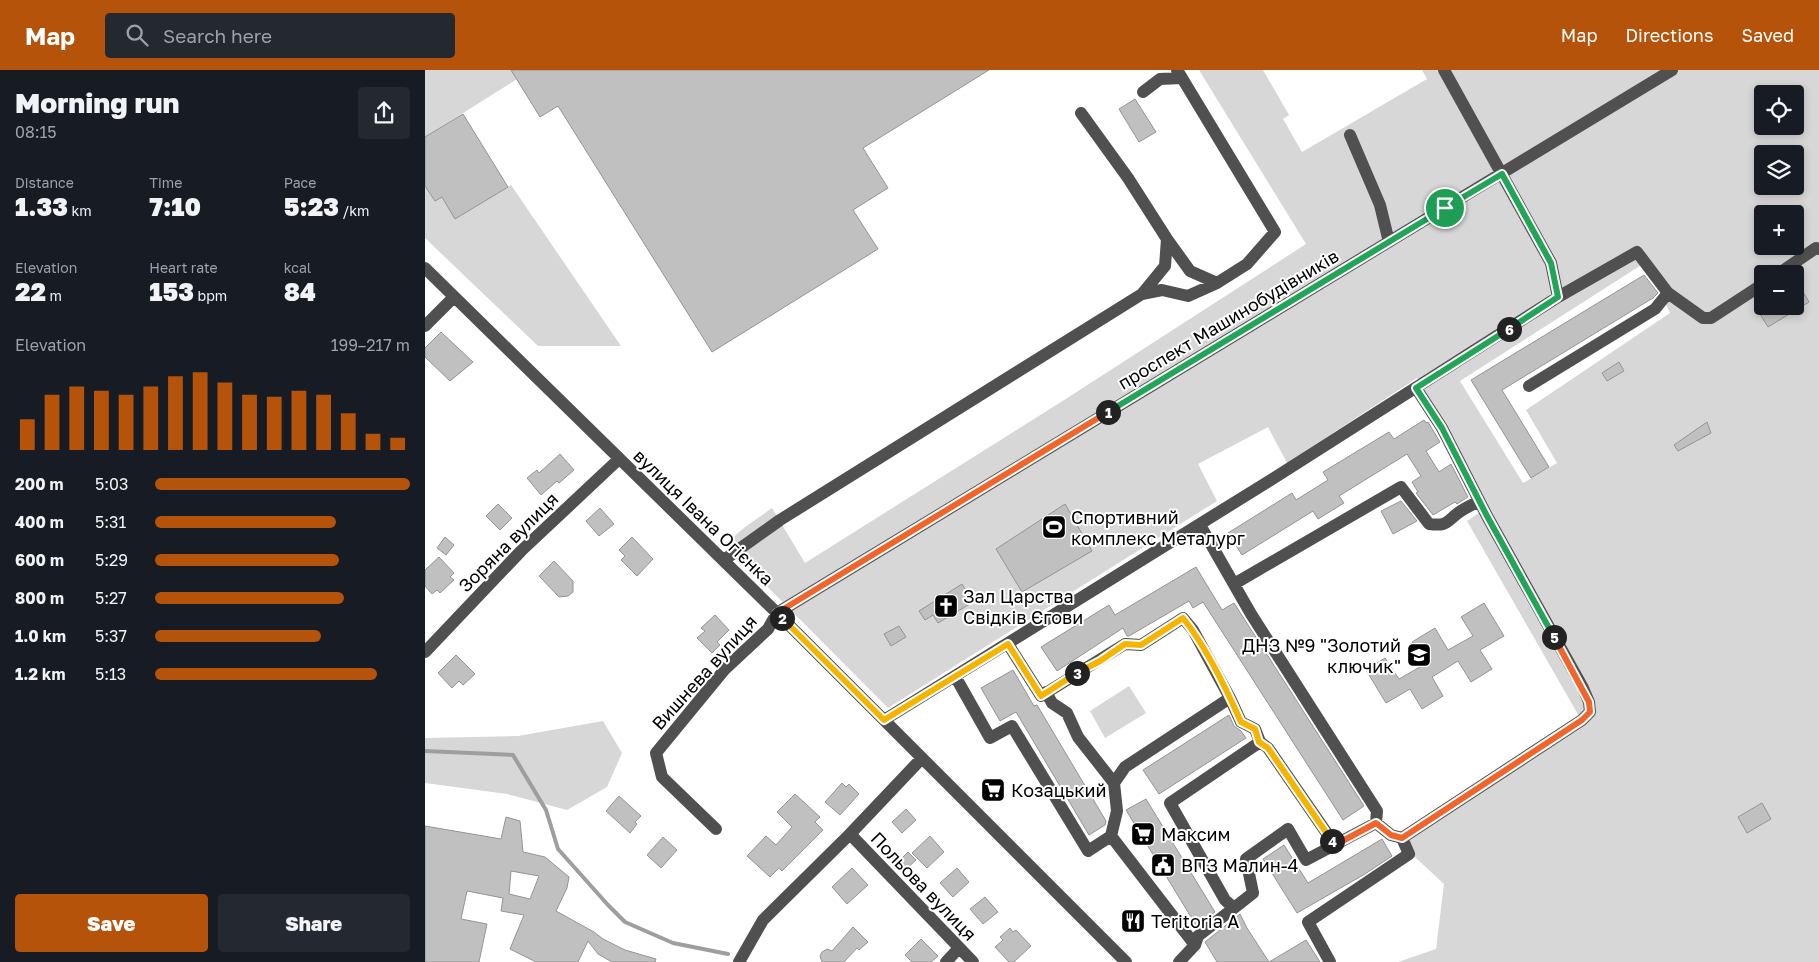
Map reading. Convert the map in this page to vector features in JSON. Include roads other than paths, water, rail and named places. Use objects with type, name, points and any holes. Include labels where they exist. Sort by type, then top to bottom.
[{"type":"street","points":[[1444,70],[1551,263],[1558,297]]},
{"type":"street","name":"проспект Машинобудівників","points":[[777,613],[1672,70]]},
{"type":"street","points":[[1142,294],[1162,290],[1188,296],[1217,283],[1247,264],[1275,232],[1179,74],[1160,79],[1143,92]]},
{"type":"street","points":[[1081,113],[1128,178],[1190,271],[1217,283]]},
{"type":"street","points":[[1350,135],[1380,205],[1389,242]]},
{"type":"street","points":[[724,560],[779,520],[1142,294],[1165,266],[1167,239]]},
{"type":"street","points":[[1791,265],[1816,248],[1819,249]]},
{"type":"street","points":[[884,720],[1199,525],[1558,297],[1637,252],[1668,294],[1703,318],[1711,318],[1754,290]]},
{"type":"street","name":"вулиця Івана Огієнка","points":[[425,268],[724,560],[1127,962]]},
{"type":"street","points":[[1529,386],[1655,309],[1668,294]]},
{"type":"street","points":[[425,326],[454,297]]},
{"type":"street","points":[[1376,823],[1391,835],[1402,838],[1582,720],[1590,712],[1589,702],[1583,688],[1479,501],[1442,428],[1416,388]]},
{"type":"street","name":"Зоряна вулиця","points":[[425,652],[521,551],[619,459]]},
{"type":"street","points":[[1234,584],[1401,488],[1429,524],[1441,526],[1451,521],[1457,513],[1479,501]]},
{"type":"street","points":[[1199,525],[1377,811],[1376,823]]},
{"type":"street","name":"Вишнева вулиця","points":[[716,829],[662,777],[656,753],[725,670],[768,629],[777,613]]},
{"type":"street","points":[[1008,644],[1041,696],[1125,644],[1141,645],[1183,618],[1193,630],[1241,722],[1255,729],[1259,742],[1268,748],[1335,845]]},
{"type":"street","points":[[955,676],[990,738],[1012,726],[1088,851],[1111,836],[1117,812],[1115,783],[1078,737],[1067,712],[1052,703],[1046,692]]},
{"type":"street","points":[[1115,783],[1125,767],[1230,698]]},
{"type":"street","points":[[1234,908],[1225,900],[1170,803],[1259,742]]},
{"type":"street","name":"Польова вулиця","points":[[739,962],[763,920],[850,834],[922,758]]},
{"type":"street","points":[[1179,962],[1195,945],[1198,936],[1253,893],[1246,859],[1288,829],[1306,860],[1376,823]]},
{"type":"street","name":"Польова вулиця","points":[[850,834],[973,962]]},
{"type":"street","points":[[1111,836],[1195,945]]},
{"type":"street","points":[[1330,962],[1308,922],[1409,854],[1402,838]]},
{"type":"street","points":[[945,962],[959,948]]},
{"type":"waterway","points":[[425,751],[513,755],[546,810],[558,849],[625,922],[673,943],[728,954]]},
{"type":"place","name":"Спортивний комплекс Металург","points":[[1054,527]]},
{"type":"place","name":"Зал Царства Свідків Єгови","points":[[946,606]]},
{"type":"place","name":"ДНЗ №9 \"Золотий ключик\"","points":[[1419,655]]},
{"type":"place","name":"Козацький","points":[[993,790]]},
{"type":"place","name":"Максим","points":[[1143,834]]},
{"type":"place","name":"ВПЗ Малин-4","points":[[1163,865]]},
{"type":"place","name":"Teritoria A","points":[[1133,921]]}]
